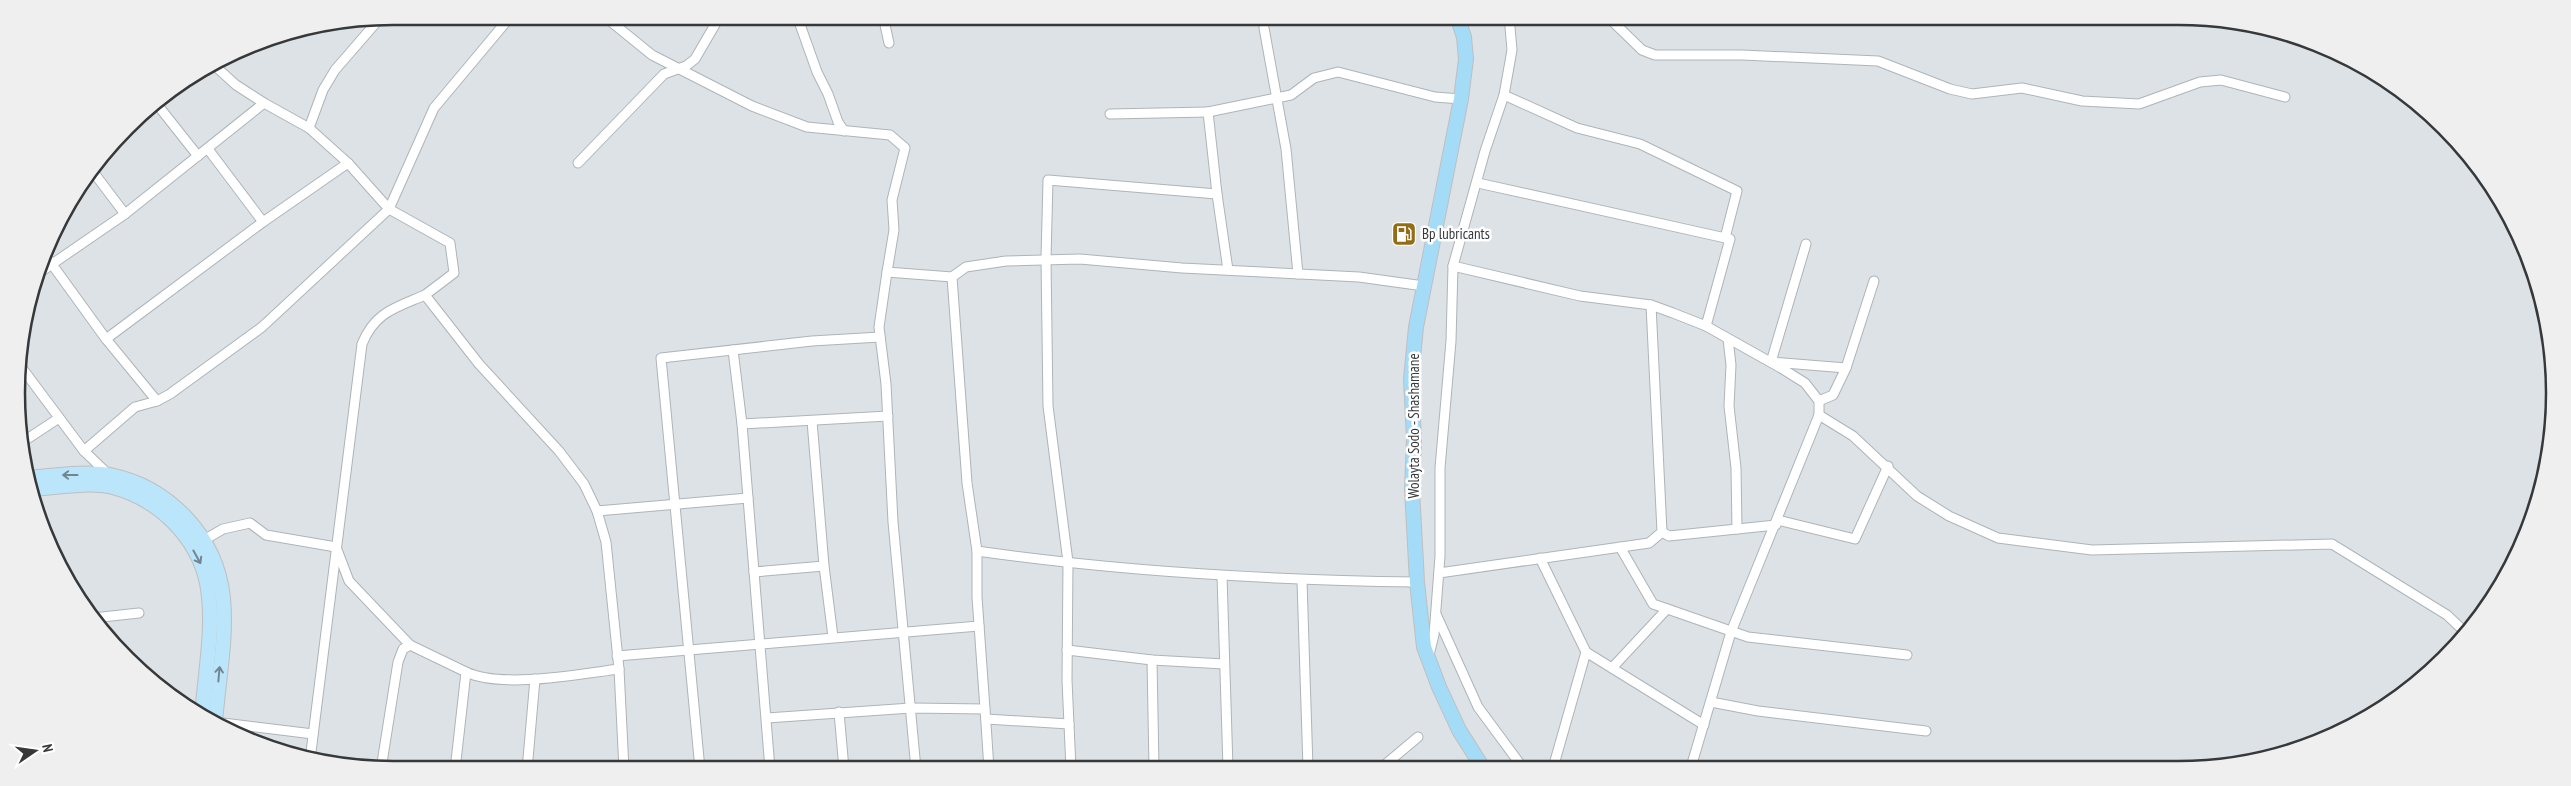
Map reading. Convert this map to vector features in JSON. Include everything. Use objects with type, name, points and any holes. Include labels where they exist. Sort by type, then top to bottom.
[{"type":"highway","name":"Wolayta Sodo - Shashamane","points":[[1460,25],[1464,37],[1466,59],[1461,99],[1416,327],[1411,378],[1414,439],[1412,489],[1417,582],[1424,647],[1459,730],[1479,761]]},
{"type":"main road","points":[[35,478],[111,481],[148,494],[204,540],[219,576],[223,599],[216,715]]},
{"type":"main road","points":[[38,489],[94,485],[111,481]]},
{"type":"main road","points":[[173,513],[202,566],[206,582],[209,621],[203,708]]},
{"type":"street","points":[[84,451],[135,407],[157,401],[213,364],[262,327],[389,209],[434,108],[503,25]]},
{"type":"street","points":[[615,25],[652,55],[676,69],[761,110],[807,127],[890,136],[905,148],[892,200],[894,230],[879,315],[888,416],[893,522],[915,761]]},
{"type":"street","points":[[578,163],[664,74],[686,66],[694,59],[715,25]]},
{"type":"street","points":[[800,25],[817,72],[844,132]]},
{"type":"street","points":[[885,25],[889,43]]},
{"type":"street","points":[[1428,659],[1434,634],[1439,573],[1440,468],[1451,341],[1453,266],[1478,183],[1485,151],[1504,95],[1512,50],[1510,25]]},
{"type":"street","points":[[1616,25],[1642,50],[1655,54],[1742,55],[1878,61],[1950,89],[1972,94],[2022,88],[2082,101],[2139,104],[2200,82],[2221,80],[2285,97]]},
{"type":"street","points":[[309,128],[323,90],[335,70],[374,26]]},
{"type":"street","points":[[1264,28],[1286,149],[1298,274]]},
{"type":"street","points":[[218,69],[236,85],[309,128],[348,163],[389,209],[450,243],[454,273],[425,295],[376,319],[369,328],[362,344],[311,751]]},
{"type":"street","points":[[1110,114],[1208,112],[1291,95],[1314,78],[1338,72],[1435,97],[1461,99]]},
{"type":"street","points":[[1504,95],[1577,128],[1640,144],[1737,191],[1725,238]]},
{"type":"street","points":[[48,267],[125,214],[264,103]]},
{"type":"street","points":[[160,108],[198,156]]},
{"type":"street","points":[[1208,112],[1228,270]]},
{"type":"street","points":[[208,149],[263,222]]},
{"type":"street","points":[[106,339],[263,222],[348,163]]},
{"type":"street","points":[[96,176],[125,214]]},
{"type":"street","points":[[1071,761],[1067,650],[1068,562],[1048,406],[1046,259],[1048,180],[1217,194]]},
{"type":"street","points":[[1478,183],[1730,240],[1706,326]]},
{"type":"street","points":[[1771,362],[1806,244]]},
{"type":"street","points":[[887,272],[952,278],[966,267],[1006,261],[1046,259],[1108,260],[1228,270],[1359,277],[1424,286]]},
{"type":"street","points":[[50,261],[106,339],[157,401]]},
{"type":"street","points":[[1453,266],[1580,296],[1651,305],[1706,326],[1771,362],[1806,383],[1819,401],[1819,415],[1777,523],[1731,632],[1693,761]]},
{"type":"street","points":[[952,278],[968,483],[977,551],[979,626],[989,761]]},
{"type":"street","points":[[1819,401],[1833,396],[1846,368],[1874,281]]},
{"type":"street","points":[[425,295],[479,364],[559,451],[584,484],[597,511],[606,542],[619,669],[624,761]]},
{"type":"street","points":[[1651,305],[1662,532]]},
{"type":"street","points":[[699,761],[661,358],[880,337]]},
{"type":"street","points":[[1728,339],[1731,365],[1729,406],[1736,468],[1737,529]]},
{"type":"street","points":[[733,350],[742,424],[770,761]]},
{"type":"street","points":[[1771,362],[1846,368]]},
{"type":"street","points":[[26,373],[84,451],[111,481]]},
{"type":"street","points":[[1819,415],[1853,436],[1888,466],[1917,496],[1941,511],[1998,538],[2092,550],[2332,544],[2447,615],[2461,628]]},
{"type":"street","points":[[742,424],[888,416]]},
{"type":"street","points":[[28,439],[60,418]]},
{"type":"street","points":[[812,421],[824,566],[833,637]]},
{"type":"street","points":[[1662,532],[1669,536],[1777,523],[1855,539],[1888,466]]},
{"type":"street","points":[[597,511],[748,498]]},
{"type":"street","points":[[204,540],[230,526],[250,522],[266,535],[336,547]]},
{"type":"street","points":[[1439,573],[1649,542],[1662,532]]},
{"type":"street","points":[[336,547],[349,580],[410,645],[472,675],[506,679],[535,678],[619,669]]},
{"type":"street","points":[[1620,547],[1653,604],[1748,637],[1907,655]]},
{"type":"street","points":[[977,551],[1068,562],[1222,576],[1302,581],[1417,582]]},
{"type":"street","points":[[1540,558],[1586,652],[1704,725]]},
{"type":"street","points":[[754,572],[824,566]]},
{"type":"street","points":[[1222,576],[1228,761]]},
{"type":"street","points":[[1302,581],[1308,761]]},
{"type":"street","points":[[1612,668],[1667,609]]},
{"type":"street","points":[[1435,611],[1478,707],[1518,761]]},
{"type":"street","points":[[101,617],[138,613]]},
{"type":"street","points":[[617,656],[979,626]]},
{"type":"street","points":[[382,761],[398,662],[403,650],[410,645]]},
{"type":"street","points":[[1067,650],[1152,660],[1224,664]]},
{"type":"street","points":[[1555,761],[1586,652]]},
{"type":"street","points":[[1152,660],[1154,761]]},
{"type":"street","points":[[456,761],[466,672]]},
{"type":"street","points":[[528,761],[535,678]]},
{"type":"street","points":[[1711,702],[1758,711],[1926,731]]},
{"type":"street","points":[[767,718],[911,708],[986,714],[1069,724]]},
{"type":"street","points":[[839,712],[843,761]]},
{"type":"street","points":[[235,725],[313,734]]},
{"type":"street","points":[[1389,761],[1418,737]]},
{"type":"place","name":"Bp lubricants","points":[[1404,234]]}]
